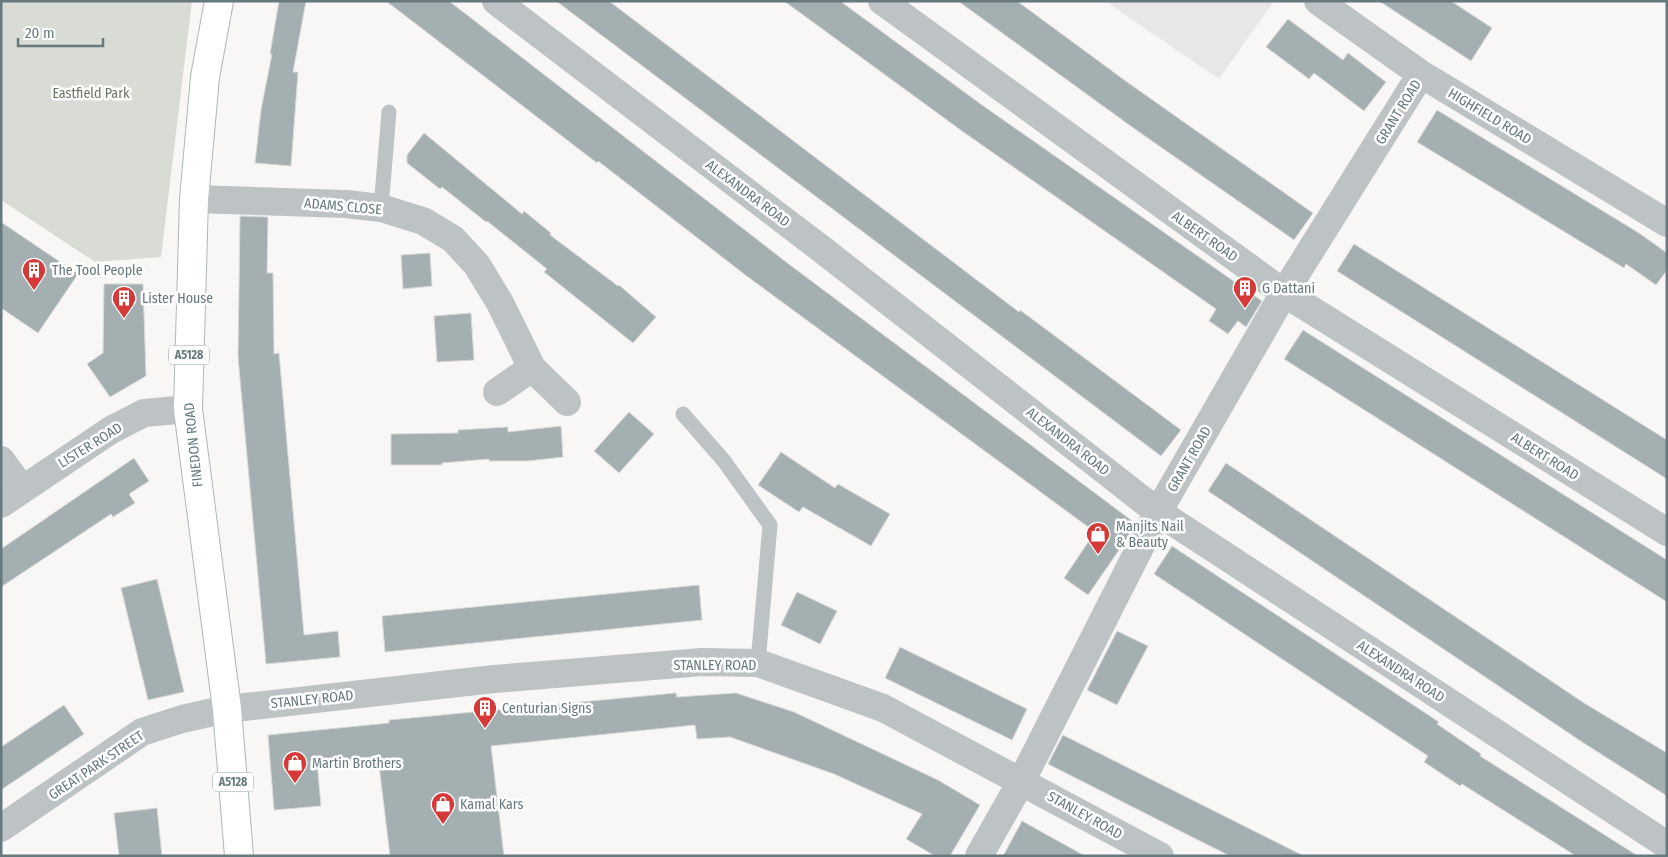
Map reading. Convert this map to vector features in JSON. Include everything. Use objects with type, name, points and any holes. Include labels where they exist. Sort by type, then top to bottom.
[{"type":"main road","name":"FINEDON ROAD","points":[[220,1],[205,77],[194,199],[188,409],[227,709]]},
{"type":"main road","name":"A5128","points":[[227,709],[239,856]]},
{"type":"street","name":"ALEXANDRA ROAD","points":[[496,1],[824,251],[1158,512],[1667,845]]},
{"type":"street","name":"ALBERT ROAD","points":[[882,1],[1284,293],[1667,532]]},
{"type":"street","name":"HIGHFIELD ROAD","points":[[1318,1],[1421,74],[1667,223]]},
{"type":"street","name":"GRANT ROAD","points":[[979,856],[1022,780],[1158,512],[1284,293],[1421,74]]},
{"type":"street","name":"ADAMS CLOSE","points":[[194,199],[346,204],[381,208],[423,221],[453,239],[477,264],[500,303],[532,368],[567,402]]},
{"type":"street","points":[[497,392],[532,368]]},
{"type":"street","name":"LISTER ROAD","points":[[12,497],[111,430],[144,413],[188,409]]},
{"type":"street","points":[[1,460],[12,497]]},
{"type":"street","name":"STANLEY ROAD","points":[[227,709],[494,679],[702,662],[758,663],[883,708],[1022,780],[1160,856]]},
{"type":"street","name":"GREAT PARK STREET","points":[[1,828],[142,732],[182,719],[227,709]]},
{"type":"lane","points":[[381,208],[389,112]]},
{"type":"lane","points":[[683,414],[724,461],[770,525],[758,663]]},
{"type":"shaded area","points":[[1105,1],[1274,1],[1219,79]]},
{"type":"green space","name":"Eastfield Park","points":[[1,1],[192,1],[161,257],[95,262],[1,200]]},
{"type":"building","points":[[279,1],[306,1],[293,72],[298,72],[291,166],[255,163],[261,110],[272,54],[270,54]]},
{"type":"building","points":[[386,1],[449,1],[790,265],[1135,523],[1126,540],[1088,595],[1064,578],[1095,532],[748,277]]},
{"type":"building","points":[[556,1],[609,1],[1019,312],[1020,310],[1181,430],[1161,456]]},
{"type":"building","points":[[784,1],[840,1],[982,105],[1262,301],[1246,327],[1238,321],[1228,334],[1209,321],[1216,309],[962,131]]},
{"type":"building","points":[[958,1],[1017,1],[1127,82],[1313,213],[1294,240],[1132,127]]},
{"type":"building","points":[[1379,1],[1451,1],[1492,28],[1471,61]]},
{"type":"building","points":[[1288,19],[1343,60],[1348,53],[1386,82],[1364,111],[1314,73],[1309,79],[1266,47]]},
{"type":"building","points":[[1437,110],[1639,233],[1667,253],[1667,270],[1656,285],[1626,264],[1624,268],[1417,142]]},
{"type":"building","points":[[424,133],[522,214],[524,211],[551,233],[550,235],[619,285],[656,317],[633,343],[544,272],[547,269],[487,221],[442,187],[440,189],[407,163],[407,155]]},
{"type":"building","points":[[240,216],[268,217],[267,273],[273,273],[274,354],[279,353],[304,635],[338,631],[340,657],[266,664],[238,357]]},
{"type":"building","name":"The Tool People","points":[[1,222],[78,274],[38,333],[1,308]]},
{"type":"building","points":[[1354,244],[1667,440],[1667,479],[1337,271]]},
{"type":"building","points":[[430,253],[432,286],[403,289],[401,255]]},
{"type":"building","name":"Lister House","points":[[104,284],[143,284],[146,376],[110,397],[87,364],[103,353]]},
{"type":"building","points":[[471,313],[474,360],[437,362],[434,316]]},
{"type":"building","points":[[1303,330],[1667,560],[1667,602],[1284,359]]},
{"type":"building","points":[[629,412],[654,434],[619,473],[594,451]]},
{"type":"building","points":[[561,426],[563,457],[528,461],[489,461],[489,459],[442,463],[442,465],[391,465],[391,434],[458,433],[458,430],[508,427],[508,432]]},
{"type":"building","points":[[781,452],[835,488],[838,484],[890,514],[871,546],[803,507],[799,512],[758,485]]},
{"type":"building","points":[[134,458],[149,481],[129,494],[135,503],[113,517],[111,514],[1,587],[1,549]]},
{"type":"building","points":[[1226,463],[1584,703],[1667,753],[1667,796],[1582,742],[1208,491]]},
{"type":"building","points":[[1172,546],[1439,722],[1437,724],[1481,754],[1480,756],[1638,856],[1576,856],[1462,784],[1460,786],[1424,762],[1428,756],[1154,574]]},
{"type":"building","points":[[157,579],[184,692],[148,700],[121,588]]},
{"type":"building","points":[[699,585],[702,620],[385,652],[382,616]]},
{"type":"building","points":[[797,592],[837,611],[820,644],[781,625]]},
{"type":"building","points":[[1117,631],[1148,646],[1117,705],[1087,690]]},
{"type":"building","points":[[900,647],[1027,709],[1012,740],[885,678]]},
{"type":"building","points":[[676,693],[677,697],[736,693],[794,712],[938,780],[980,805],[950,856],[935,856],[906,839],[922,814],[834,774],[730,737],[697,739],[695,725],[491,746],[504,856],[390,856],[378,757],[317,762],[321,806],[274,810],[268,735],[389,723],[389,720]]},
{"type":"building","points":[[64,705],[84,734],[1,790],[1,747]]},
{"type":"building","points":[[1063,735],[1304,856],[1230,856],[1192,837],[1048,764]]},
{"type":"building","points":[[157,808],[162,856],[119,856],[114,813]]},
{"type":"building","points":[[1022,821],[1085,856],[1003,856]]},
{"type":"place","name":"The Tool People","points":[[34,291]]},
{"type":"place","name":"G Dattani","points":[[1245,309]]},
{"type":"place","name":"Lister House","points":[[124,319]]},
{"type":"place","name":"Manjits Nail & Beauty","points":[[1098,555]]},
{"type":"place","name":"Centurian Signs","points":[[485,729]]},
{"type":"place","name":"Martin Brothers","points":[[295,784]]},
{"type":"place","name":"Kamal Kars","points":[[443,825]]}]
